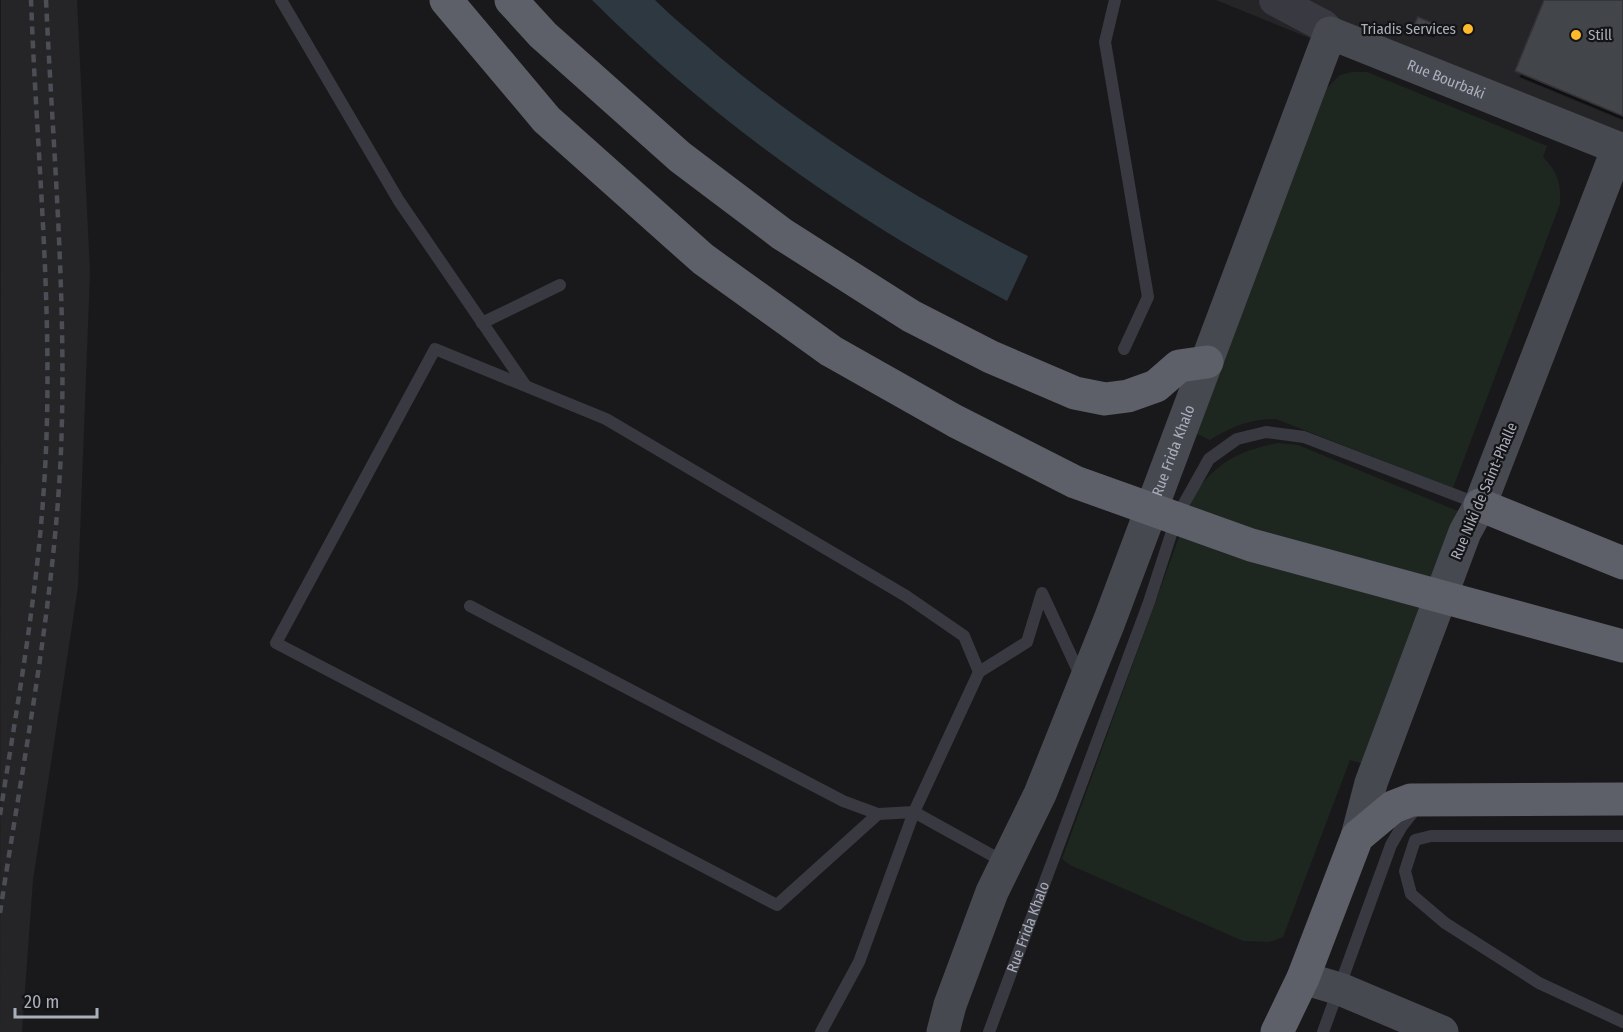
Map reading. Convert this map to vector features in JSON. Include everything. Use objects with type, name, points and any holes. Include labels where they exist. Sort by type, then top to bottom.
[{"type":"highway","points":[[446,0],[547,120],[703,259],[831,351],[956,421],[1075,482],[1251,545],[1623,646]]},
{"type":"highway","points":[[511,0],[543,35],[680,157],[782,234],[911,316],[991,357],[1075,393],[1105,399],[1128,396],[1156,386],[1179,366],[1207,362]]},
{"type":"highway","points":[[1480,505],[1623,562]]},
{"type":"highway","points":[[1277,1032],[1303,978],[1357,837],[1393,807],[1423,800],[1623,799]]},
{"type":"main road","name":"Rue Bourbaki","points":[[1330,33],[1620,149]]},
{"type":"main road","name":"Rue Frida Khalo","points":[[943,1032],[950,1005],[1006,863],[1040,794],[1084,683],[1330,33]]},
{"type":"main road","name":"Rue Niki de Saint-Phalle","points":[[1357,837],[1371,783],[1465,532],[1480,505],[1620,149]]},
{"type":"main road","points":[[1303,978],[1340,989],[1442,1032]]},
{"type":"street","name":"Rue Bourbaki","points":[[1275,0],[1324,26],[1330,33]]},
{"type":"lane","points":[[281,0],[399,201],[525,386]]},
{"type":"lane","points":[[1115,0],[1105,42],[1148,297],[1124,349]]},
{"type":"lane","points":[[482,323],[560,285]]},
{"type":"lane","points":[[878,814],[777,905],[276,643],[435,349],[606,419],[906,596],[964,636],[979,672]]},
{"type":"lane","name":"Rue Frida Khalo","points":[[989,1032],[1149,602],[1177,516],[1209,459],[1236,439],[1266,432],[1304,437],[1480,505]]},
{"type":"lane","points":[[821,1032],[860,962],[914,812],[979,672],[1027,642],[1042,593],[1084,683]]},
{"type":"lane","points":[[471,606],[843,801],[878,814],[914,812],[1006,863]]},
{"type":"lane","points":[[1323,1032],[1391,846],[1401,826],[1423,800]]},
{"type":"lane","points":[[1623,836],[1431,836],[1415,840],[1405,871],[1411,894],[1445,923],[1539,983],[1623,1022]]},
{"type":"shaded area","points":[[1,0],[77,0],[90,272],[78,587],[33,880],[22,1032],[0,1032]]},
{"type":"shaded area","points":[[592,0],[655,0],[752,84],[828,139],[906,189],[1028,256],[1007,301],[895,237],[788,166],[687,87]]},
{"type":"shaded area","points":[[1216,0],[1623,0],[1623,166]]},
{"type":"shaded area","points":[[1367,72],[1547,146],[1543,157],[1555,173],[1559,184],[1560,204],[1453,488],[1276,419],[1242,424],[1210,440],[1195,433],[1320,95],[1340,75]]},
{"type":"shaded area","points":[[1278,443],[1298,445],[1460,512],[1364,764],[1350,760],[1283,937],[1269,942],[1243,941],[1070,865],[1062,859],[1195,493],[1221,465],[1253,449]]},
{"type":"building","name":"Still","points":[[1544,0],[1623,0],[1623,116],[1515,71]]},
{"type":"building","points":[[1418,17],[1432,23],[1428,31],[1414,25]]},
{"type":"railway","points":[[0,815],[37,569],[47,425],[44,243],[31,0]]},
{"type":"railway","points":[[0,913],[45,625],[61,451],[61,282],[46,0]]},
{"type":"place","name":"Triadis Services","points":[[1468,29]]},
{"type":"place","name":"Still","points":[[1576,35]]}]
